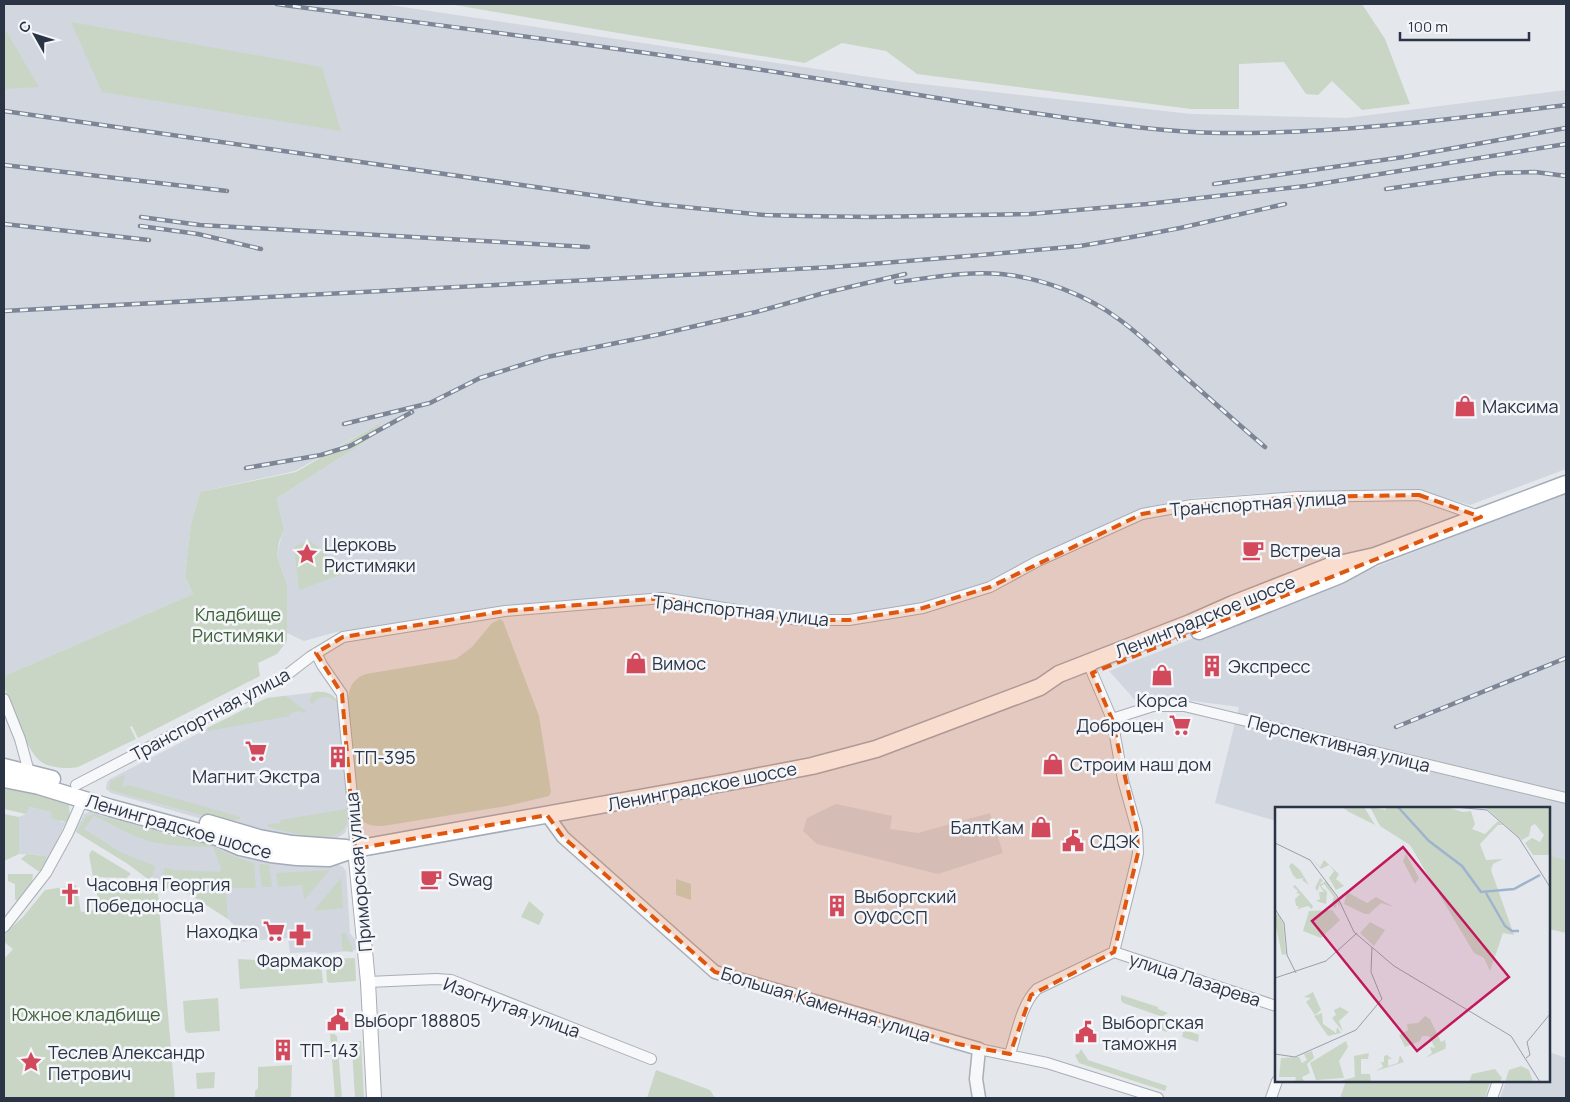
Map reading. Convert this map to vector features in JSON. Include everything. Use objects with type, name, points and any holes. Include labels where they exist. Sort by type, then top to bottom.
[{"type":"main road","name":"Ленинградское шоссе","points":[[4,779],[80,792],[259,838],[292,844],[355,849],[729,782],[812,766],[876,749],[1040,687],[1062,685],[1090,668],[1340,575],[1375,556],[1566,484]]},
{"type":"main road","name":"Ленинградское шоссе","points":[[4,767],[29,772],[80,792]]},
{"type":"main road","name":"Приморская улица","points":[[355,849],[368,982],[374,1098]]},
{"type":"street","name":"Транспортная улица","points":[[80,792],[284,677],[316,653],[343,637],[505,611],[663,598],[799,620],[849,620],[923,608],[990,587],[1038,561],[1142,514],[1192,505],[1298,496],[1419,496],[1481,517]]},
{"type":"street","name":"Приморская улица","points":[[316,653],[342,694],[354,816],[355,849]]},
{"type":"street","points":[[1010,1054],[1025,1008],[1031,995],[1037,989],[1114,952],[1138,853],[1137,830],[1124,780],[1112,719],[1090,668]]},
{"type":"street","points":[[4,699],[20,739],[29,772]]},
{"type":"street","name":"Перспективная улица","points":[[1112,719],[1153,706],[1184,706],[1566,798]]},
{"type":"street","points":[[4,927],[46,873],[68,833],[80,792]]},
{"type":"street","name":"Большая Каменная улица","points":[[547,815],[563,837],[715,972],[979,1049],[1047,1063],[1158,1098]]},
{"type":"street","name":"улица Лазарева","points":[[1114,952],[1275,1006]]},
{"type":"street","name":"Изогнутая улица","points":[[368,982],[441,978],[451,980],[651,1060]]},
{"type":"street","points":[[979,1049],[976,1080],[979,1098]]},
{"type":"street","points":[[1271,1098],[1277,1082]]},
{"type":"street","points":[[1492,1098],[1498,1082]]},
{"type":"highlighted area","points":[[1419,495],[1481,517],[1092,673],[1112,719],[1137,830],[1138,853],[1114,952],[1031,995],[1010,1054],[958,1044],[715,972],[563,837],[547,815],[355,849],[342,694],[316,653],[343,637],[505,611],[663,598],[799,620],[849,620],[923,608],[990,587],[1142,514],[1192,505],[1297,497]]},
{"type":"shaded area","points":[[4,4],[383,4],[903,82],[1191,114],[1347,118],[1566,90],[1566,469],[1470,505],[1421,491],[1298,491],[1194,498],[1139,509],[987,582],[924,602],[848,616],[801,615],[664,594],[504,607],[336,632],[304,641],[287,633],[287,585],[277,556],[284,530],[277,498],[382,431],[380,423],[295,471],[200,492],[191,524],[185,576],[193,594],[4,676]]},
{"type":"shaded area","points":[[1566,493],[1566,860],[1550,855],[1550,807],[1275,807],[1275,821],[1215,803],[1239,707],[1163,697],[1136,701],[1109,671]]},
{"type":"shaded area","points":[[317,692],[328,693],[339,702],[350,821],[345,833],[336,839],[313,841],[236,824],[227,826],[111,793],[106,789],[107,782],[110,779],[267,698]]},
{"type":"shaded area","points":[[836,804],[892,816],[890,829],[918,833],[990,813],[1003,853],[938,874],[817,844],[803,831],[807,818]]},
{"type":"shaded area","points":[[30,807],[51,812],[61,822],[66,822],[48,860],[41,855],[19,854],[19,817],[26,814]]},
{"type":"shaded area","points":[[91,811],[186,836],[217,846],[233,854],[257,860],[279,863],[330,863],[342,866],[346,871],[350,933],[356,941],[356,950],[320,954],[315,952],[290,953],[288,938],[235,942],[234,925],[228,919],[191,895],[163,887],[152,877],[148,879],[128,864],[75,831],[84,814]]},
{"type":"shaded area","points":[[1550,1052],[1566,1058],[1566,1098],[1500,1098],[1506,1082],[1550,1082]]},
{"type":"green space","points":[[449,4],[1362,4],[1385,39],[1410,104],[1362,110],[1332,81],[1318,95],[1306,94],[1284,62],[1239,64],[1239,109],[1191,109],[917,74],[886,51],[842,43],[805,63]]},
{"type":"green space","points":[[71,22],[322,67],[341,131],[102,92]]},
{"type":"green space","points":[[6,31],[39,87],[4,89],[4,32]]},
{"type":"green space","name":"Кладбище Ристимяки","points":[[380,423],[382,431],[277,498],[284,530],[279,542],[277,556],[287,585],[287,641],[277,654],[258,663],[260,676],[138,738],[132,726],[130,727],[136,739],[78,767],[51,766],[37,758],[25,740],[15,717],[4,687],[4,676],[193,594],[185,576],[191,524],[200,492],[296,472]]},
{"type":"green space","points":[[309,540],[348,572],[299,590],[294,547]]},
{"type":"green space","points":[[500,619],[503,621],[539,716],[551,792],[549,796],[507,806],[383,826],[365,823],[358,815],[348,704],[352,685],[357,679],[366,674],[456,659],[472,647],[492,623]]},
{"type":"green space","points":[[314,692],[332,695],[338,704],[328,697],[322,697],[312,704],[309,700]]},
{"type":"green space","points":[[286,696],[306,711],[290,713],[290,716],[208,731],[207,728],[267,698]]},
{"type":"green space","points":[[125,775],[122,786],[126,787],[128,785],[240,817],[240,819],[227,822],[110,790],[111,781]]},
{"type":"green space","points":[[4,787],[64,801],[69,805],[70,819],[66,822],[52,819],[51,812],[30,807],[26,814],[4,809]]},
{"type":"green space","points":[[347,809],[347,822],[344,829],[338,834],[330,836],[308,836],[268,827],[268,824],[280,823],[280,820]]},
{"type":"green space","points":[[4,814],[19,817],[19,854],[4,861]]},
{"type":"green space","points":[[93,814],[213,846],[230,855],[254,863],[256,888],[183,888],[178,891],[163,887],[164,868],[220,872],[221,868],[213,847],[176,846],[149,841],[94,816],[84,829],[120,852],[155,866],[153,875],[148,879],[128,864],[76,832],[86,817]]},
{"type":"green space","points":[[92,850],[130,873],[130,875],[126,878],[93,877],[89,855]]},
{"type":"green space","points":[[27,854],[45,856],[48,860],[42,871],[38,871],[21,859]]},
{"type":"green space","points":[[1550,855],[1566,860],[1566,933],[1550,929]]},
{"type":"green space","points":[[260,864],[269,865],[272,887],[262,887]]},
{"type":"green space","points":[[330,870],[304,900],[302,885],[278,887],[276,873]]},
{"type":"green space","points":[[8,874],[33,874],[32,882],[17,901],[15,899],[15,884],[8,881]]},
{"type":"green space","points":[[341,878],[343,908],[316,911],[315,909]]},
{"type":"green space","points":[[676,879],[691,884],[691,900],[676,895]]},
{"type":"green space","name":"Южное кладбище","points":[[76,885],[81,912],[99,909],[96,886],[128,886],[144,888],[158,893],[175,1098],[4,1098],[4,959],[13,949],[4,942],[4,934],[23,917],[45,890]]},
{"type":"green space","points":[[191,893],[226,894],[228,919],[191,895]]},
{"type":"green space","points":[[529,901],[544,914],[539,925],[521,917]]},
{"type":"green space","points":[[341,933],[346,933],[353,952],[343,951]]},
{"type":"green space","points":[[355,958],[356,981],[329,983],[327,981],[326,962],[328,959]]},
{"type":"green space","points":[[238,959],[321,964],[323,983],[240,989]]},
{"type":"green space","points":[[1121,995],[1158,1007],[1158,1009],[1168,1013],[1160,1016],[1123,1003]]},
{"type":"green space","points":[[218,998],[220,1031],[188,1033],[185,1030],[183,1001]]},
{"type":"green space","points":[[1147,1020],[1169,1026],[1167,1032],[1146,1025]]},
{"type":"green space","points":[[1186,1030],[1199,1035],[1198,1042],[1182,1037],[1183,1032]]},
{"type":"green space","points":[[330,1034],[337,1036],[342,1098],[335,1098]]},
{"type":"green space","points":[[361,1041],[364,1098],[355,1098],[352,1048],[347,1043]]},
{"type":"green space","points":[[1081,1049],[1088,1060],[1167,1086],[1165,1091],[1079,1063],[1075,1055]]},
{"type":"green space","points":[[292,1065],[291,1098],[255,1098],[255,1091],[258,1088],[258,1067]]},
{"type":"green space","points":[[656,1070],[710,1090],[715,1098],[647,1098]]},
{"type":"green space","points":[[215,1072],[214,1088],[197,1089],[196,1073]]},
{"type":"green space","points":[[1346,1082],[1490,1082],[1485,1098],[1340,1098]]},
{"type":"railway","points":[[277,4],[631,51],[785,73],[1033,113],[1174,131],[1221,133],[1308,131],[1437,120],[1566,105]]},
{"type":"railway","points":[[4,111],[654,204],[765,215],[803,216],[871,217],[1030,214],[1147,204],[1306,186],[1566,144]]},
{"type":"railway","points":[[1214,184],[1404,157],[1566,128]]},
{"type":"railway","points":[[4,165],[227,191]]},
{"type":"railway","points":[[1386,189],[1499,173],[1535,172],[1566,176]]},
{"type":"railway","points":[[4,311],[833,267],[981,255],[1080,246],[1180,228],[1285,204]]},
{"type":"railway","points":[[141,217],[200,225],[588,247]]},
{"type":"railway","points":[[4,224],[149,240]]},
{"type":"railway","points":[[140,226],[198,234],[261,249]]},
{"type":"railway","points":[[896,282],[961,274],[988,273],[1032,279],[1064,289],[1093,303],[1120,320],[1265,447]]},
{"type":"railway","points":[[344,424],[430,403],[480,378],[547,357],[661,334],[756,312],[824,293],[905,274]]},
{"type":"railway","points":[[246,468],[321,455],[350,446],[412,412]]},
{"type":"railway","points":[[1396,727],[1566,658]]},
{"type":"place","name":"Максима","points":[[1465,406]]},
{"type":"place","name":"Встреча","points":[[1253,550]]},
{"type":"place","name":"Церковь Ристимяки","points":[[307,554]]},
{"type":"place","name":"Вимос","points":[[636,663]]},
{"type":"place","name":"Экспресс","points":[[1212,666]]},
{"type":"place","name":"Корса","points":[[1162,675]]},
{"type":"place","name":"Доброцен","points":[[1180,725]]},
{"type":"place","name":"Магнит Экстра","points":[[256,751]]},
{"type":"place","name":"ТП-395","points":[[338,757]]},
{"type":"place","name":"Строим наш дом","points":[[1053,764]]},
{"type":"place","name":"БалтКам","points":[[1041,827]]},
{"type":"place","name":"СДЭК","points":[[1073,841]]},
{"type":"place","name":"Swag","points":[[431,879]]},
{"type":"place","name":"Часовня Георгия Победоносца","points":[[70,894]]},
{"type":"place","name":"Выборгский ОУФССП","points":[[837,906]]},
{"type":"place","name":"Находка","points":[[274,931]]},
{"type":"place","name":"Фармакор","points":[[300,935]]},
{"type":"place","name":"Выборг 188805","points":[[338,1020]]},
{"type":"place","name":"Выборгская таможня","points":[[1086,1032]]},
{"type":"place","name":"ТП-143","points":[[283,1050]]},
{"type":"place","name":"Теслев Александр Петрович","points":[[31,1062]]}]
